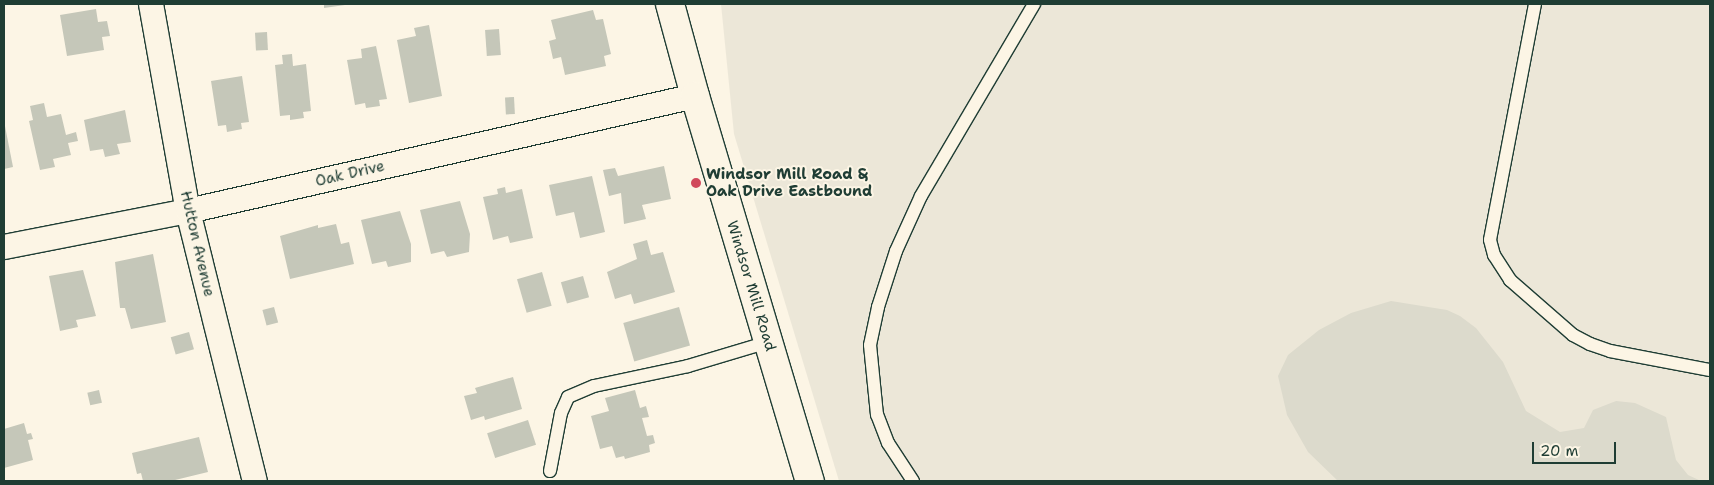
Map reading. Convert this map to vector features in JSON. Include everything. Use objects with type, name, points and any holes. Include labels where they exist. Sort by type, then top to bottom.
[{"type":"main road","name":"Windsor Mill Road","points":[[670,4],[695,96],[810,481]]},
{"type":"street","name":"Hutton Avenue","points":[[151,4],[188,211],[255,481]]},
{"type":"street","name":"Oak Drive","points":[[4,247],[188,211],[695,96]]},
{"type":"lane","points":[[913,481],[888,443],[877,415],[870,345],[878,307],[896,251],[920,196],[1034,4]]},
{"type":"lane","points":[[1535,4],[1490,240],[1497,263],[1510,280],[1573,335],[1590,344],[1610,351],[1710,370]]},
{"type":"lane","points":[[550,471],[561,413],[568,397],[594,386],[688,366],[768,342]]},
{"type":"shaded area","points":[[721,4],[1710,4],[1710,481],[839,481],[734,134]]},
{"type":"shaded area","points":[[1391,301],[1447,310],[1460,316],[1476,328],[1503,362],[1526,411],[1560,432],[1584,428],[1593,410],[1616,401],[1635,403],[1666,417],[1676,460],[1688,475],[1701,481],[1338,481],[1308,452],[1287,415],[1278,376],[1288,355],[1319,330],[1351,313]]},
{"type":"building","points":[[324,4],[345,4],[345,5],[324,8]]},
{"type":"building","points":[[96,9],[98,22],[107,21],[110,36],[102,37],[104,50],[67,56],[60,15]]},
{"type":"building","points":[[593,10],[596,20],[603,19],[611,54],[604,56],[606,66],[565,75],[561,57],[553,59],[549,41],[556,39],[551,20]]},
{"type":"building","points":[[429,25],[442,96],[409,103],[397,40],[416,36],[414,28]]},
{"type":"building","points":[[499,29],[501,55],[487,56],[485,30]]},
{"type":"building","points":[[267,32],[268,50],[256,51],[255,33]]},
{"type":"building","points":[[376,46],[387,99],[379,100],[380,106],[366,108],[365,103],[355,105],[347,60],[362,58],[361,49]]},
{"type":"building","points":[[292,54],[293,66],[306,64],[311,111],[303,112],[304,118],[290,120],[290,115],[280,116],[275,65],[283,64],[282,55]]},
{"type":"building","points":[[242,76],[249,122],[241,123],[242,129],[227,132],[226,125],[218,126],[211,81]]},
{"type":"building","points":[[505,97],[514,97],[515,114],[506,114]]},
{"type":"building","points":[[44,103],[47,117],[61,114],[66,135],[76,132],[78,141],[68,143],[71,155],[53,159],[55,167],[40,170],[29,121],[33,120],[30,106]]},
{"type":"building","points":[[125,110],[131,142],[117,144],[120,154],[105,157],[103,149],[90,151],[84,120]]},
{"type":"building","points":[[4,127],[13,167],[4,169]]},
{"type":"building","points":[[664,166],[671,199],[642,205],[646,219],[624,224],[621,193],[609,196],[603,170],[615,168],[618,176]]},
{"type":"building","points":[[592,176],[605,232],[580,238],[574,212],[556,216],[549,185]]},
{"type":"building","points":[[505,187],[506,193],[522,189],[533,238],[510,243],[508,236],[493,240],[483,197],[498,194],[497,189]]},
{"type":"building","points":[[460,201],[470,234],[469,252],[447,257],[444,251],[431,254],[420,210]]},
{"type":"building","points":[[400,211],[411,244],[411,262],[388,267],[386,261],[372,264],[361,220]]},
{"type":"building","points":[[336,224],[341,244],[349,242],[354,264],[290,279],[280,236],[318,225],[318,228]]},
{"type":"building","points":[[647,240],[651,255],[663,252],[675,292],[634,304],[631,294],[615,299],[607,272],[637,259],[633,244]]},
{"type":"building","points":[[153,254],[166,322],[131,329],[125,308],[120,308],[115,262]]},
{"type":"building","points":[[83,270],[96,316],[76,320],[78,327],[60,331],[49,276]]},
{"type":"building","points":[[542,272],[552,306],[527,313],[517,279]]},
{"type":"building","points":[[583,276],[589,297],[567,303],[561,282]]},
{"type":"building","points":[[274,307],[278,322],[267,326],[262,310]]},
{"type":"building","points":[[679,307],[690,345],[634,361],[623,323]]},
{"type":"building","points":[[189,332],[194,349],[176,355],[171,337]]},
{"type":"building","points":[[513,377],[522,409],[485,420],[484,416],[471,420],[464,396],[477,393],[475,388]]},
{"type":"building","points":[[99,390],[102,403],[90,405],[87,393]]},
{"type":"building","points":[[635,390],[640,408],[646,406],[649,417],[642,418],[647,436],[653,435],[655,443],[649,445],[650,452],[625,459],[624,456],[616,458],[612,446],[600,449],[591,416],[609,411],[605,398]]},
{"type":"building","points":[[528,420],[536,445],[495,458],[487,433]]},
{"type":"building","points":[[24,423],[27,434],[31,433],[33,439],[28,440],[33,460],[4,468],[4,429]]},
{"type":"building","points":[[199,437],[208,472],[171,481],[143,481],[141,473],[137,474],[132,453]]},
{"type":"place","name":"Windsor Mill Road & Oak Drive Eastbound","points":[[696,183]]}]
